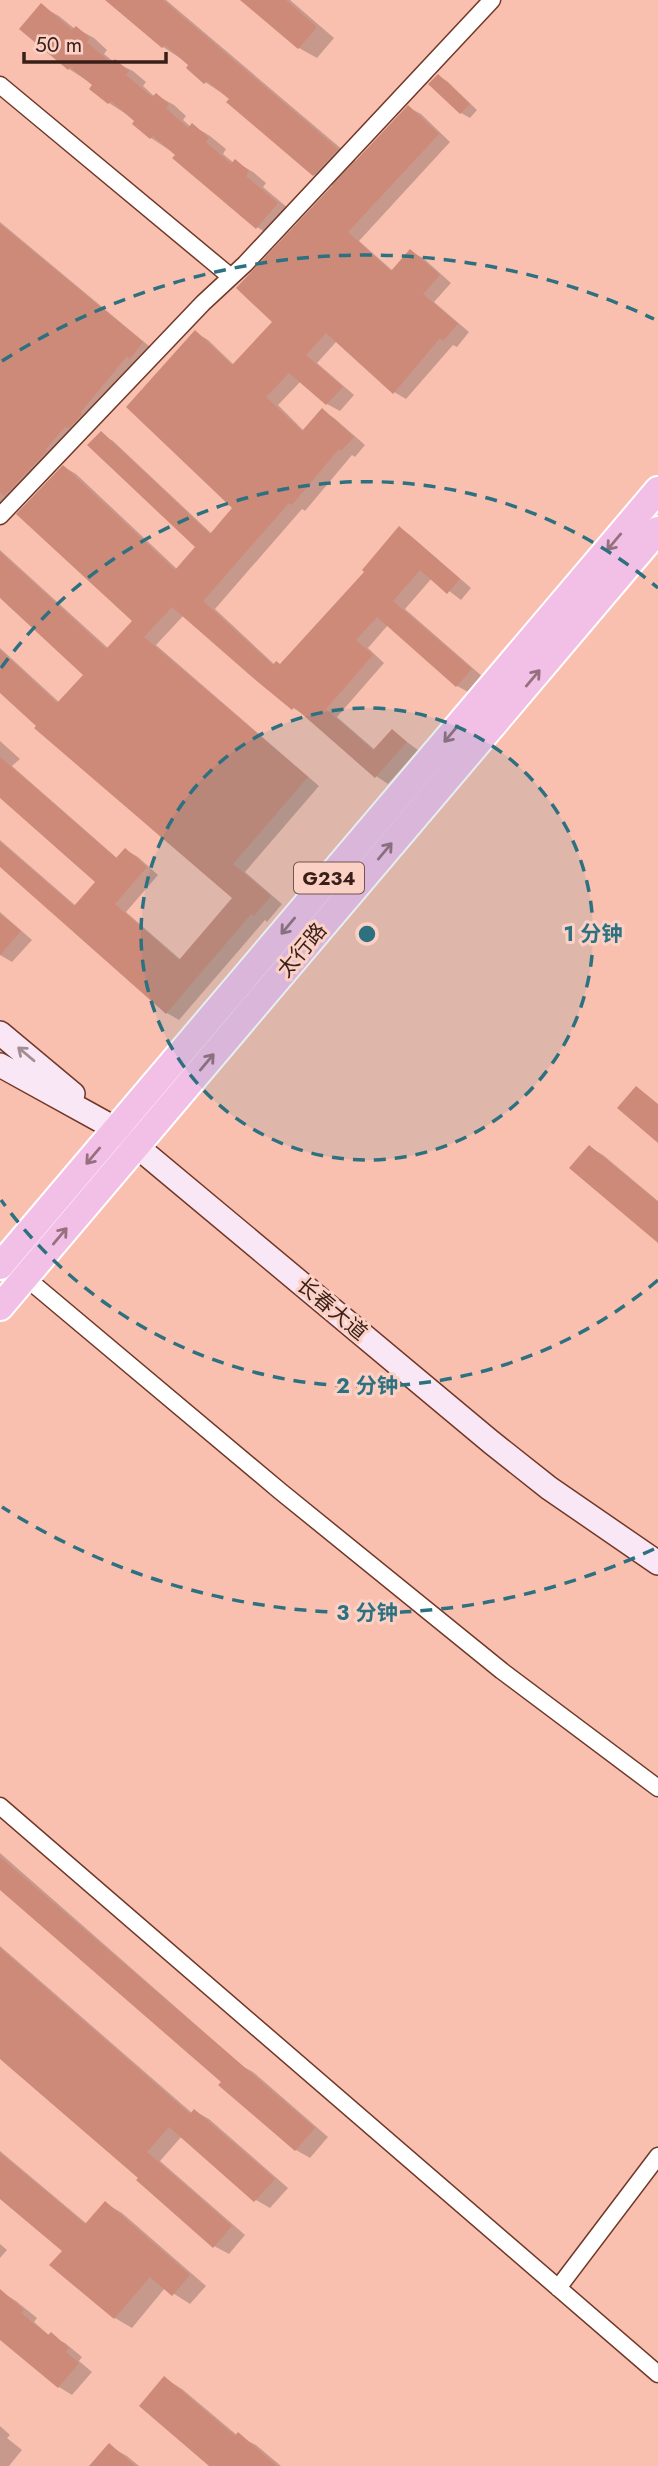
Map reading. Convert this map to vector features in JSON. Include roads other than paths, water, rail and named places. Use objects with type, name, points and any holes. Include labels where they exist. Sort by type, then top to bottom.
[{"type":"highway","name":"太行路","points":[[0,1266],[658,489]]},
{"type":"highway","name":"太行路","points":[[0,1307],[658,530]]},
{"type":"main road","points":[[0,1033],[116,1129]]},
{"type":"main road","name":"长春大道","points":[[0,1065],[116,1129],[491,1442],[549,1488],[658,1563]]},
{"type":"street","points":[[0,516],[231,277],[492,0]]},
{"type":"street","points":[[0,85],[231,277]]},
{"type":"street","points":[[25,1278],[280,1491],[491,1662],[658,1788]]},
{"type":"street","points":[[0,1806],[658,2374]]},
{"type":"street","points":[[558,2288],[658,2156]]}]
